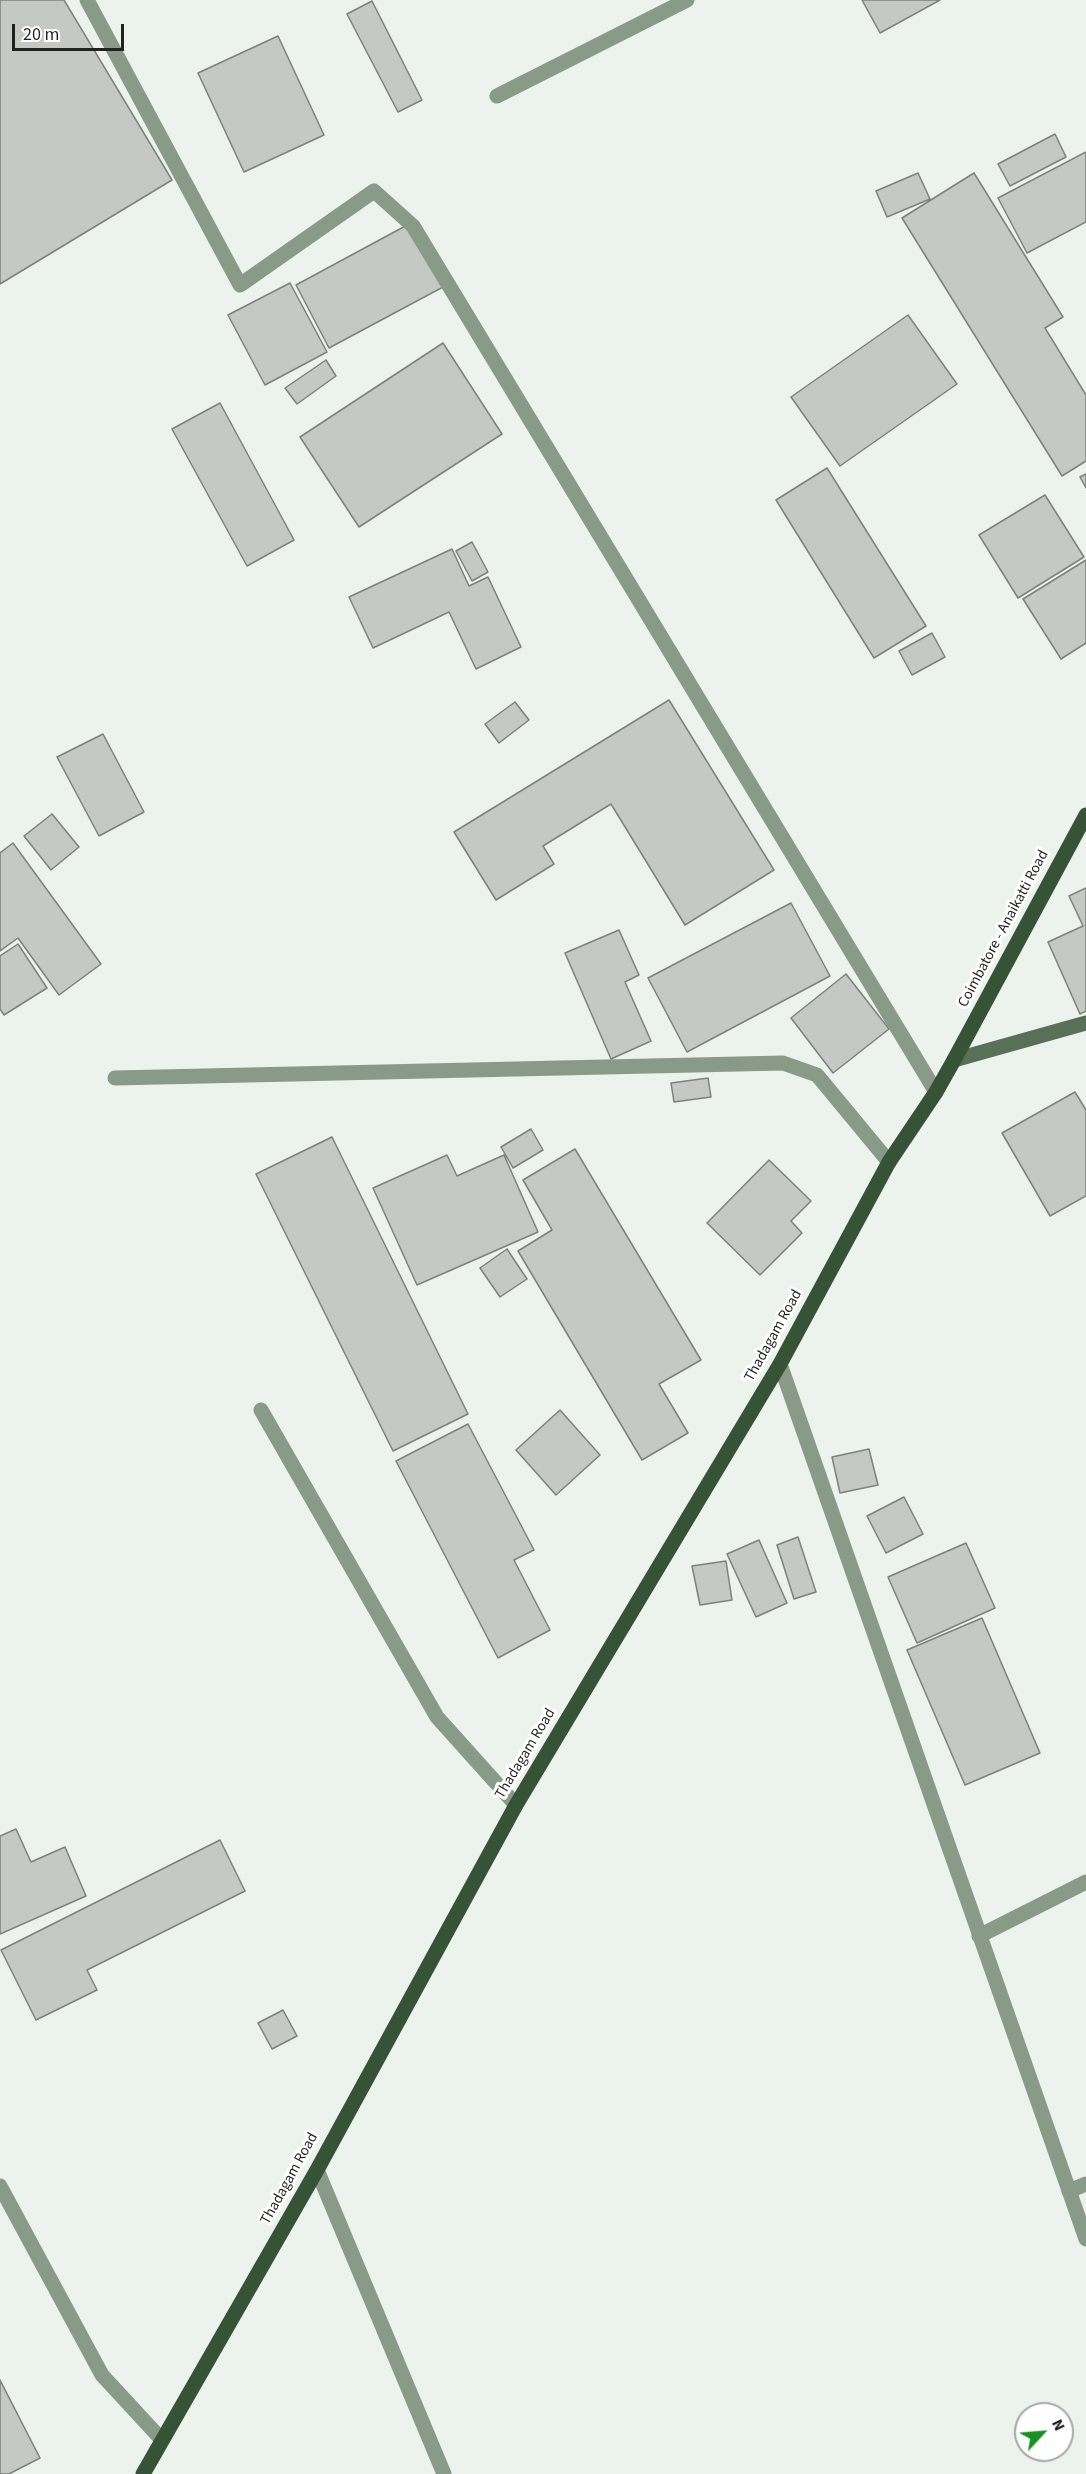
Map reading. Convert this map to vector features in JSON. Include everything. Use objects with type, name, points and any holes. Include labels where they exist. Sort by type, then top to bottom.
[{"type":"main road","name":"Coimbatore - Anaikatti Road","points":[[954,1060],[1086,815]]},
{"type":"main road","points":[[954,1060],[1086,1023]]},
{"type":"main road","name":"Thadagam Road","points":[[143,2474],[317,2170],[516,1805],[780,1365],[889,1162],[936,1092],[954,1060]]},
{"type":"street","points":[[87,0],[240,285],[374,191],[413,226],[936,1092]]},
{"type":"street","points":[[497,96],[687,0]]},
{"type":"street","points":[[115,1078],[783,1063],[817,1075],[889,1162]]},
{"type":"street","points":[[780,1365],[1086,2239]]},
{"type":"street","points":[[261,1410],[437,1717],[516,1805]]},
{"type":"street","points":[[979,1936],[1086,1882]]},
{"type":"street","points":[[317,2170],[444,2474]]},
{"type":"street","points":[[1069,2191],[1086,2184]]},
{"type":"street","points":[[0,2186],[102,2375],[162,2440]]},
{"type":"building","points":[[0,0],[64,0],[172,180],[0,284]]},
{"type":"building","points":[[862,0],[940,0],[880,33]]},
{"type":"building","points":[[372,1],[422,100],[398,112],[347,14]]},
{"type":"building","points":[[278,36],[324,135],[244,172],[198,73]]},
{"type":"building","points":[[1055,134],[1066,157],[1010,186],[998,164]]},
{"type":"building","points":[[1086,152],[1086,222],[1027,253],[998,198]]},
{"type":"building","points":[[918,173],[930,199],[887,217],[876,191]]},
{"type":"building","points":[[974,173],[1063,317],[1045,328],[1086,395],[1086,461],[1062,476],[902,218]]},
{"type":"building","points":[[409,224],[443,287],[329,348],[296,285]]},
{"type":"building","points":[[290,283],[327,352],[265,385],[228,315]]},
{"type":"building","points":[[908,315],[957,384],[840,466],[791,397]]},
{"type":"building","points":[[443,343],[502,434],[359,527],[300,437]]},
{"type":"building","points":[[326,360],[336,376],[297,404],[285,388]]},
{"type":"building","points":[[220,403],[294,540],[247,566],[172,429]]},
{"type":"building","points":[[827,468],[926,626],[874,658],[776,500]]},
{"type":"building","points":[[1086,474],[1086,488],[1080,477]]},
{"type":"building","points":[[1045,495],[1084,557],[1018,598],[979,535]]},
{"type":"building","points":[[472,542],[488,572],[472,581],[456,551]]},
{"type":"building","points":[[452,549],[469,586],[488,577],[521,647],[476,669],[449,612],[373,648],[349,597]]},
{"type":"building","points":[[1086,560],[1086,643],[1061,659],[1023,599]]},
{"type":"building","points":[[932,633],[945,657],[912,675],[899,651]]},
{"type":"building","points":[[669,700],[774,870],[685,925],[611,804],[543,846],[554,864],[496,900],[454,832]]},
{"type":"building","points":[[515,702],[529,720],[499,743],[485,724]]},
{"type":"building","points":[[103,734],[144,812],[99,836],[57,757]]},
{"type":"building","points":[[52,814],[79,847],[51,870],[24,836]]},
{"type":"building","points":[[13,843],[101,964],[59,995],[18,938],[0,951],[0,853]]},
{"type":"building","points":[[1086,888],[1086,1011],[1080,1014],[1048,942],[1083,926],[1069,896]]},
{"type":"building","points":[[791,903],[830,976],[687,1052],[648,978]]},
{"type":"building","points":[[619,930],[639,975],[625,982],[651,1041],[611,1059],[565,953]]},
{"type":"building","points":[[18,944],[47,988],[4,1015],[0,1009],[0,956]]},
{"type":"building","points":[[846,974],[889,1029],[833,1073],[791,1018]]},
{"type":"building","points":[[708,1078],[711,1097],[674,1102],[671,1083]]},
{"type":"building","points":[[1075,1092],[1086,1110],[1086,1196],[1050,1216],[1002,1133]]},
{"type":"building","points":[[531,1129],[543,1150],[513,1168],[501,1147]]},
{"type":"building","points":[[332,1137],[468,1414],[393,1451],[256,1174]]},
{"type":"building","points":[[575,1149],[701,1360],[659,1384],[688,1433],[642,1460],[518,1251],[552,1230],[523,1180]]},
{"type":"building","points":[[447,1155],[457,1176],[504,1155],[538,1232],[417,1285],[373,1188]]},
{"type":"building","points":[[769,1160],[811,1201],[791,1221],[802,1233],[760,1275],[707,1223]]},
{"type":"building","points":[[507,1249],[527,1279],[500,1297],[480,1268]]},
{"type":"building","points":[[560,1410],[600,1455],[556,1495],[516,1450]]},
{"type":"building","points":[[468,1424],[534,1550],[514,1560],[550,1630],[498,1658],[396,1461]]},
{"type":"building","points":[[869,1449],[878,1485],[840,1493],[832,1457]]},
{"type":"building","points":[[904,1497],[923,1534],[886,1553],[867,1516]]},
{"type":"building","points":[[798,1537],[816,1592],[794,1599],[777,1545]]},
{"type":"building","points":[[759,1540],[787,1603],[756,1617],[727,1554]]},
{"type":"building","points":[[966,1543],[995,1608],[917,1643],[888,1577]]},
{"type":"building","points":[[726,1561],[732,1600],[700,1605],[692,1566]]},
{"type":"building","points":[[982,1618],[1040,1753],[965,1785],[907,1650]]},
{"type":"building","points":[[16,1829],[31,1862],[65,1847],[86,1896],[0,1934],[0,1836]]},
{"type":"building","points":[[220,1840],[245,1891],[87,1970],[97,1990],[36,2020],[1,1950]]},
{"type":"building","points":[[283,2010],[297,2036],[272,2049],[258,2023]]},
{"type":"building","points":[[0,2380],[40,2458],[9,2474],[0,2474]]}]
